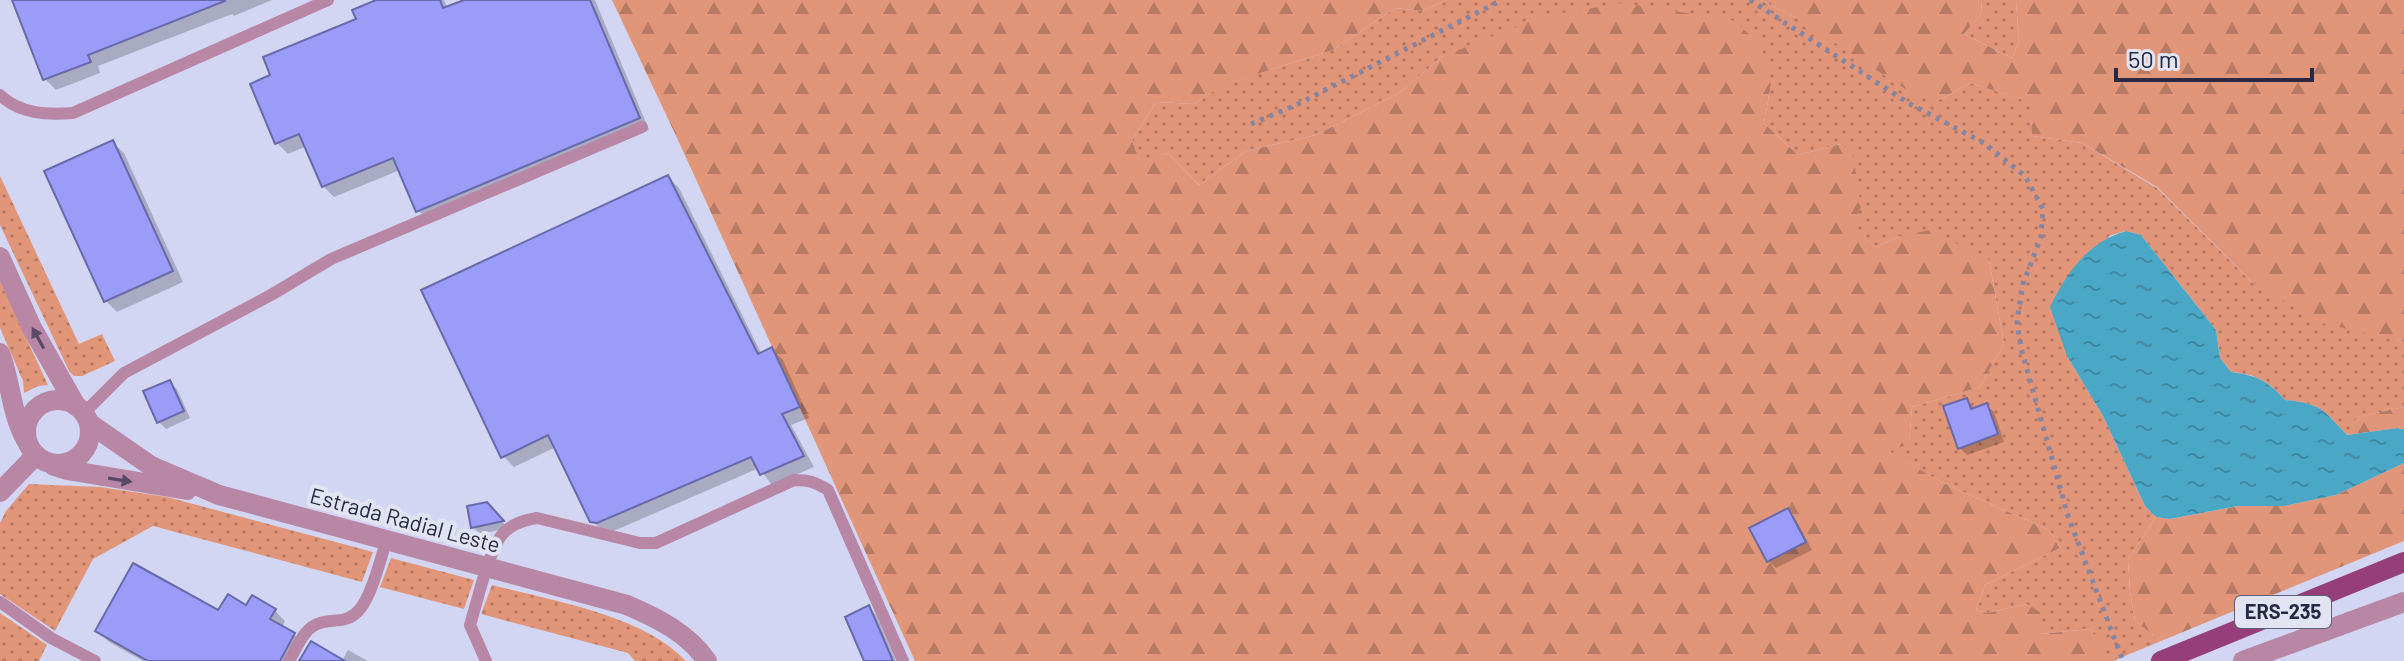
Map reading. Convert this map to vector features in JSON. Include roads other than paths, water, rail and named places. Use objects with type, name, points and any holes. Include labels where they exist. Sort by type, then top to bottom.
[{"type":"main road","name":"ERS-235","points":[[2161,661],[2404,562]]},
{"type":"street","name":"Estrada Radial Leste","points":[[0,257],[32,328],[83,414],[151,466],[219,495],[627,605],[658,618],[683,636],[707,661]]},
{"type":"street","points":[[0,353],[16,419],[37,454],[67,470],[219,495]]},
{"type":"street","points":[[57,400],[67,401],[83,414],[90,433],[83,452],[75,459],[55,463],[37,454],[27,426],[37,408],[57,400]]},
{"type":"street","points":[[0,492],[37,454]]},
{"type":"street","points":[[2243,661],[2404,602]]},
{"type":"lane","points":[[0,95],[23,109],[47,115],[73,113],[328,0]]},
{"type":"lane","points":[[83,414],[124,373],[271,295],[331,259],[642,127]]},
{"type":"lane","points":[[486,661],[470,625],[499,536],[511,526],[537,518],[640,543],[656,543],[794,480],[818,483],[828,490],[903,661]]},
{"type":"lane","points":[[289,661],[306,631],[319,623],[343,621],[357,614],[365,601],[387,539]]},
{"type":"lane","points":[[0,602],[51,638],[95,661]]},
{"type":"water","points":[[2126,231],[2141,235],[2216,330],[2220,358],[2231,372],[2261,380],[2285,400],[2320,409],[2347,435],[2398,428],[2404,430],[2404,463],[2336,495],[2284,506],[2238,506],[2170,519],[2156,517],[2145,506],[2103,416],[2067,356],[2050,307],[2080,260],[2100,243]]}]
